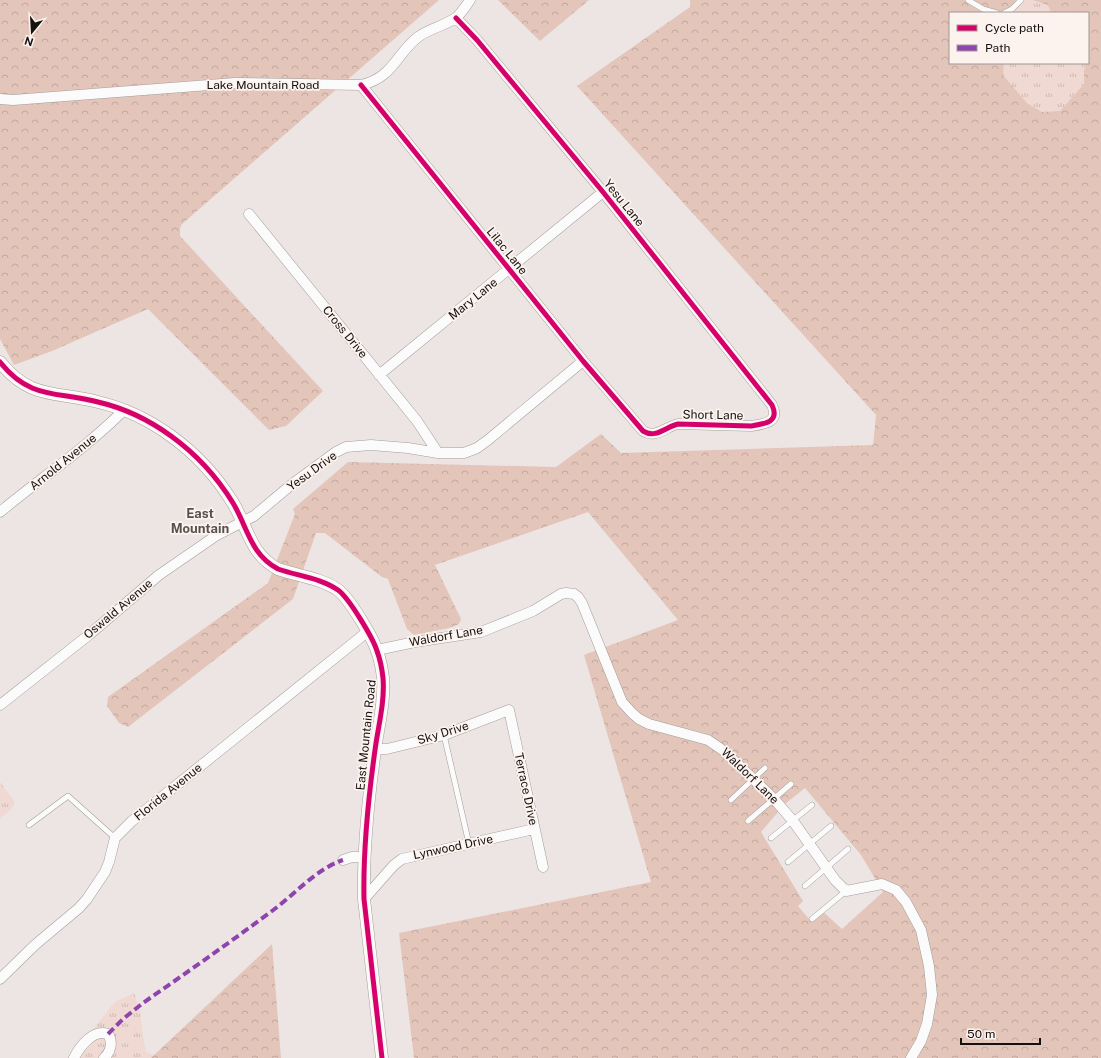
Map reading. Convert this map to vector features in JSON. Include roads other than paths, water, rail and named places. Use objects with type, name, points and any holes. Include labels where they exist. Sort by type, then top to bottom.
[{"type":"street","name":"Lake Mountain Road","points":[[0,99],[13,100],[235,83],[361,85],[372,83],[387,73],[409,46],[420,36],[432,28],[456,18],[465,9],[470,0]]},
{"type":"street","name":"Yesu Lane","points":[[456,18],[477,40],[603,192],[772,405]]},
{"type":"street","name":"Lilac Lane","points":[[361,85],[583,361],[640,428]]},
{"type":"street","name":"Mary Lane","points":[[379,375],[603,192]]},
{"type":"street","name":"Cross Drive","points":[[250,214],[379,375],[418,421],[438,453]]},
{"type":"street","points":[[438,453],[464,453],[478,448],[583,361]]},
{"type":"street","name":"East Mountain Road","points":[[0,362],[18,381],[36,390],[54,395],[84,398],[124,410],[171,436],[201,462],[217,480],[227,494],[251,543],[266,561],[278,569],[318,580],[338,590],[353,607],[377,650],[382,671],[383,690],[364,857],[364,899],[382,1058]]},
{"type":"street","name":"Short Lane","points":[[640,428],[647,434],[657,434],[678,424],[751,426],[768,423],[773,418],[775,413],[772,405]]},
{"type":"street","name":"Arnold Avenue","points":[[0,512],[68,459],[124,410]]},
{"type":"street","name":"Yesu Drive","points":[[242,522],[254,516],[297,481],[336,452],[346,447],[371,445],[408,448],[438,453]]},
{"type":"street","name":"Oswald Avenue","points":[[0,705],[90,634],[159,575],[217,535],[242,522]]},
{"type":"street","name":"Waldorf Lane","points":[[377,650],[415,642],[481,632],[533,611],[561,594],[574,594],[582,603],[622,702],[628,709],[639,719],[649,724],[708,740],[717,745],[774,799],[793,821],[835,880],[846,891]]},
{"type":"street","name":"Florida Avenue","points":[[115,838],[132,821],[367,632]]},
{"type":"street","name":"Sky Drive","points":[[375,750],[387,749],[444,735],[509,710]]},
{"type":"street","name":"Terrace Drive","points":[[509,710],[543,867]]},
{"type":"street","name":"Lynwood Drive","points":[[364,899],[394,865],[402,859],[534,829]]},
{"type":"street","points":[[0,979],[36,944],[88,899],[105,872],[115,838]]},
{"type":"street","points":[[343,860],[352,857],[364,857]]},
{"type":"street","points":[[846,891],[882,884],[896,890],[906,902],[922,930],[929,966],[932,995],[926,1024],[912,1058]]},
{"type":"street","points":[[74,1058],[77,1052],[88,1040],[98,1033],[103,1032],[108,1034],[111,1039],[110,1050],[104,1058]]},
{"type":"lane","points":[[968,0],[983,9],[994,12]]},
{"type":"lane","points":[[1006,12],[1012,9],[1020,0]]},
{"type":"lane","points":[[444,735],[469,844]]},
{"type":"lane","points":[[731,800],[765,768]]},
{"type":"lane","points":[[748,821],[791,784]]},
{"type":"lane","points":[[29,825],[68,796],[115,838]]},
{"type":"lane","points":[[771,838],[812,805]]},
{"type":"lane","points":[[788,862],[831,826]]},
{"type":"lane","points":[[805,886],[848,850]]},
{"type":"lane","points":[[812,919],[846,891]]},
{"type":"district","name":"East Mountain","points":[[200,520]]}]
